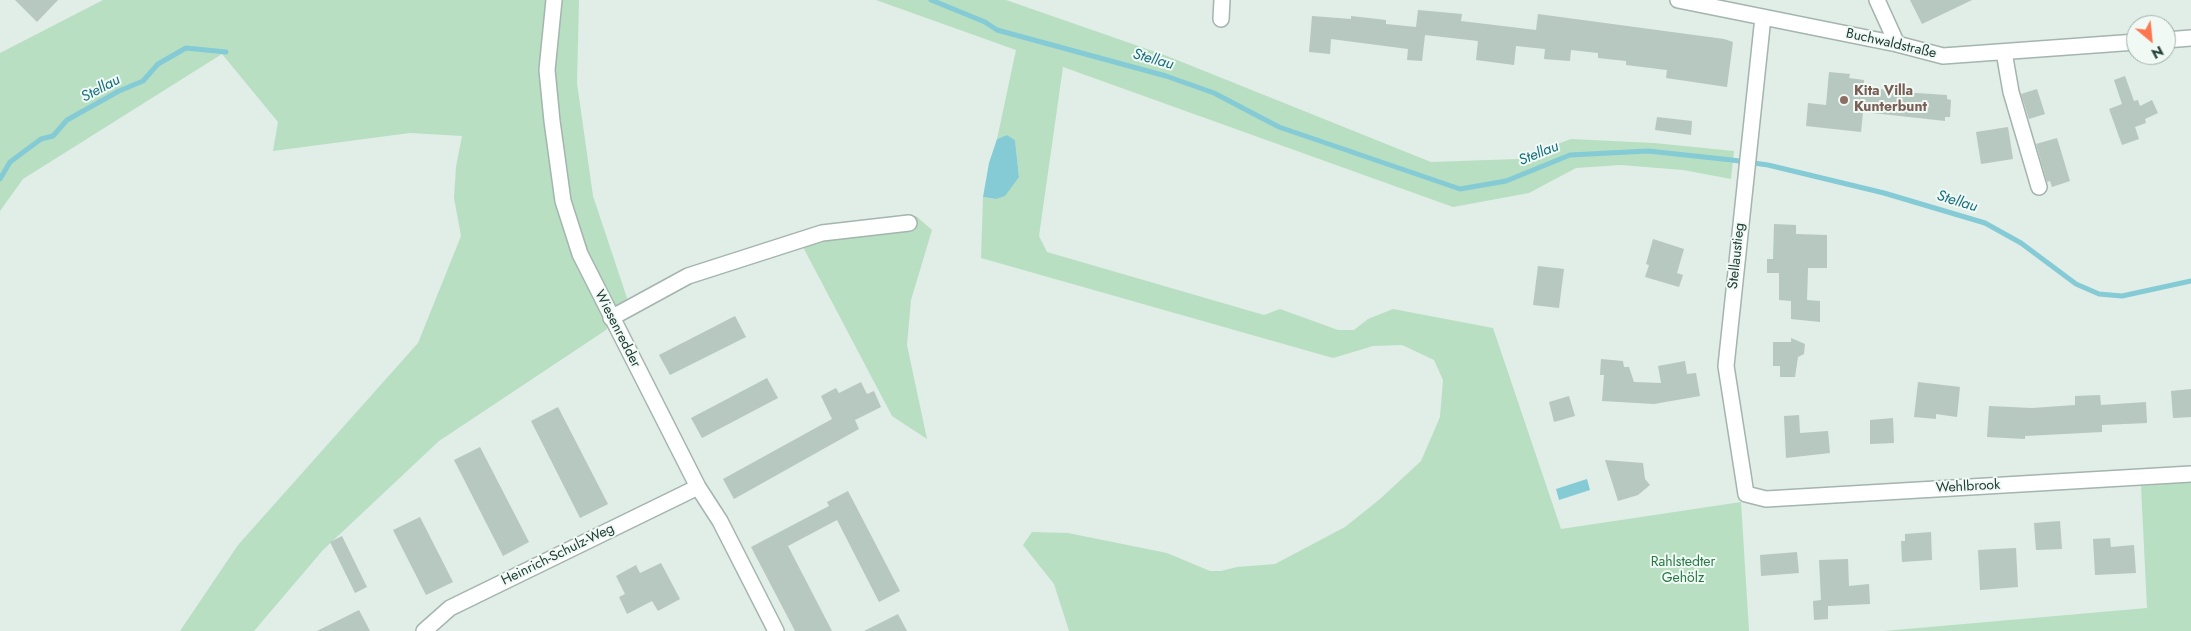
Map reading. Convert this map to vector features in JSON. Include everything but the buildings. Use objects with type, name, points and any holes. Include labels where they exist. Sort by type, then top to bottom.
[{"type":"street","name":"Wiesenredder","points":[[554,0],[547,70],[563,201],[580,254],[698,487],[720,521],[776,631]]},
{"type":"street","points":[[1221,19],[1222,0]]},
{"type":"street","name":"Buchwaldstraße","points":[[1678,0],[1897,44],[1943,56],[2126,43]]},
{"type":"street","points":[[1878,0],[1897,44]]},
{"type":"street","name":"Stellaustieg","points":[[1746,494],[1726,366],[1745,172],[1763,17]]},
{"type":"street","points":[[2176,39],[2191,38]]},
{"type":"street","points":[[2004,52],[2011,92],[2039,187]]},
{"type":"street","points":[[611,318],[688,276],[822,233],[908,223]]},
{"type":"street","name":"Wehlbrook","points":[[1746,494],[1766,499],[2191,474]]},
{"type":"street","name":"Heinrich-Schulz-Weg","points":[[424,631],[450,608],[698,487]]},
{"type":"green space","points":[[103,0],[579,0],[577,83],[593,196],[628,301],[606,330],[439,441],[323,550],[254,631],[180,631],[238,545],[418,343],[461,236],[454,198],[456,167],[462,136],[410,133],[273,151],[278,122],[222,54],[23,179],[0,211],[0,53]]},
{"type":"green space","name":"Rahlstedter Gehölz","points":[[876,0],[1006,0],[1167,56],[1431,162],[1518,159],[1571,139],[1654,143],[1734,151],[1731,179],[1683,170],[1621,165],[1576,168],[1529,193],[1453,207],[1063,67],[1039,236],[1047,252],[1264,315],[1280,309],[1338,330],[1354,330],[1368,319],[1393,309],[1493,328],[1561,529],[1741,502],[1749,631],[1069,631],[1054,584],[1023,545],[1032,532],[1068,533],[1167,553],[1210,571],[1275,564],[1345,527],[1380,499],[1421,461],[1440,417],[1443,380],[1434,360],[1402,345],[1373,346],[1333,358],[981,258],[983,197],[996,199],[1019,177],[1015,140],[1007,135],[997,139],[1016,50]]},
{"type":"green space","points":[[916,216],[932,230],[911,300],[907,345],[927,439],[892,416],[803,247],[881,219]]},
{"type":"green space","points":[[2191,482],[2191,631],[1884,631],[2147,608],[2141,486]]},
{"type":"water","points":[[1007,135],[1015,140],[1019,177],[1005,196],[996,199],[983,197],[989,163],[997,139]]},
{"type":"water","points":[[1587,479],[1590,490],[1559,500],[1556,489]]},
{"type":"waterway","name":"Stellau","points":[[931,0],[985,22],[997,30],[1166,76],[1214,93],[1279,127],[1460,189],[1506,181],[1570,155],[1648,151],[1732,160],[1768,165],[1884,193],[1985,223],[2021,243],[2076,284],[2099,294],[2122,296],[2191,281]]},
{"type":"waterway","name":"Stellau","points":[[0,179],[10,162],[41,139],[53,136],[67,120],[119,91],[143,81],[158,64],[186,48],[226,52]]},
{"type":"place","name":"Kita Villa Kunterbunt","points":[[1844,100]]}]
